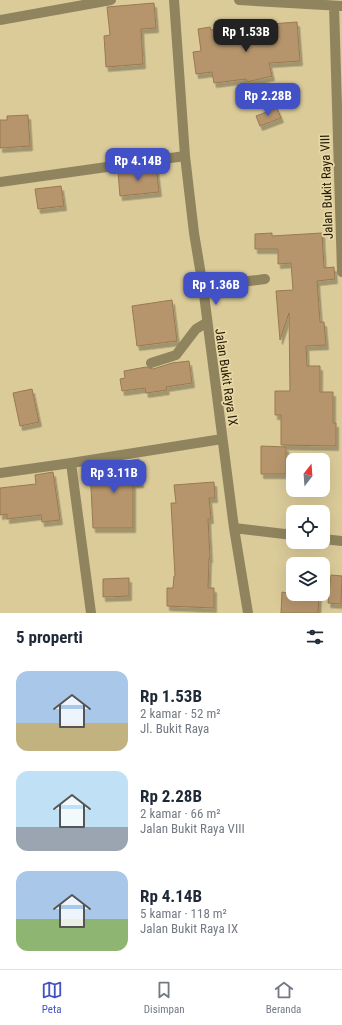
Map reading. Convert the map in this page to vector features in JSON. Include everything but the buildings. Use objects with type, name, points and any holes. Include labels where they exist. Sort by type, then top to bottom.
[{"type":"street","points":[[0,20],[111,0]]},
{"type":"street","name":"Jalan Bukit Raya IX","points":[[174,0],[185,156],[194,233],[203,287],[206,323],[234,528],[248,613]]},
{"type":"street","points":[[239,0],[338,6]]},
{"type":"street","name":"Jalan Bukit Raya VIII","points":[[338,6],[342,272]]},
{"type":"street","points":[[0,182],[185,156]]},
{"type":"street","points":[[203,287],[266,279]]},
{"type":"street","points":[[151,363],[176,355],[196,329],[206,323]]},
{"type":"street","points":[[0,473],[222,439]]},
{"type":"street","points":[[71,463],[91,613]]},
{"type":"street","points":[[234,528],[286,534]]},
{"type":"street","points":[[330,540],[342,541]]}]
